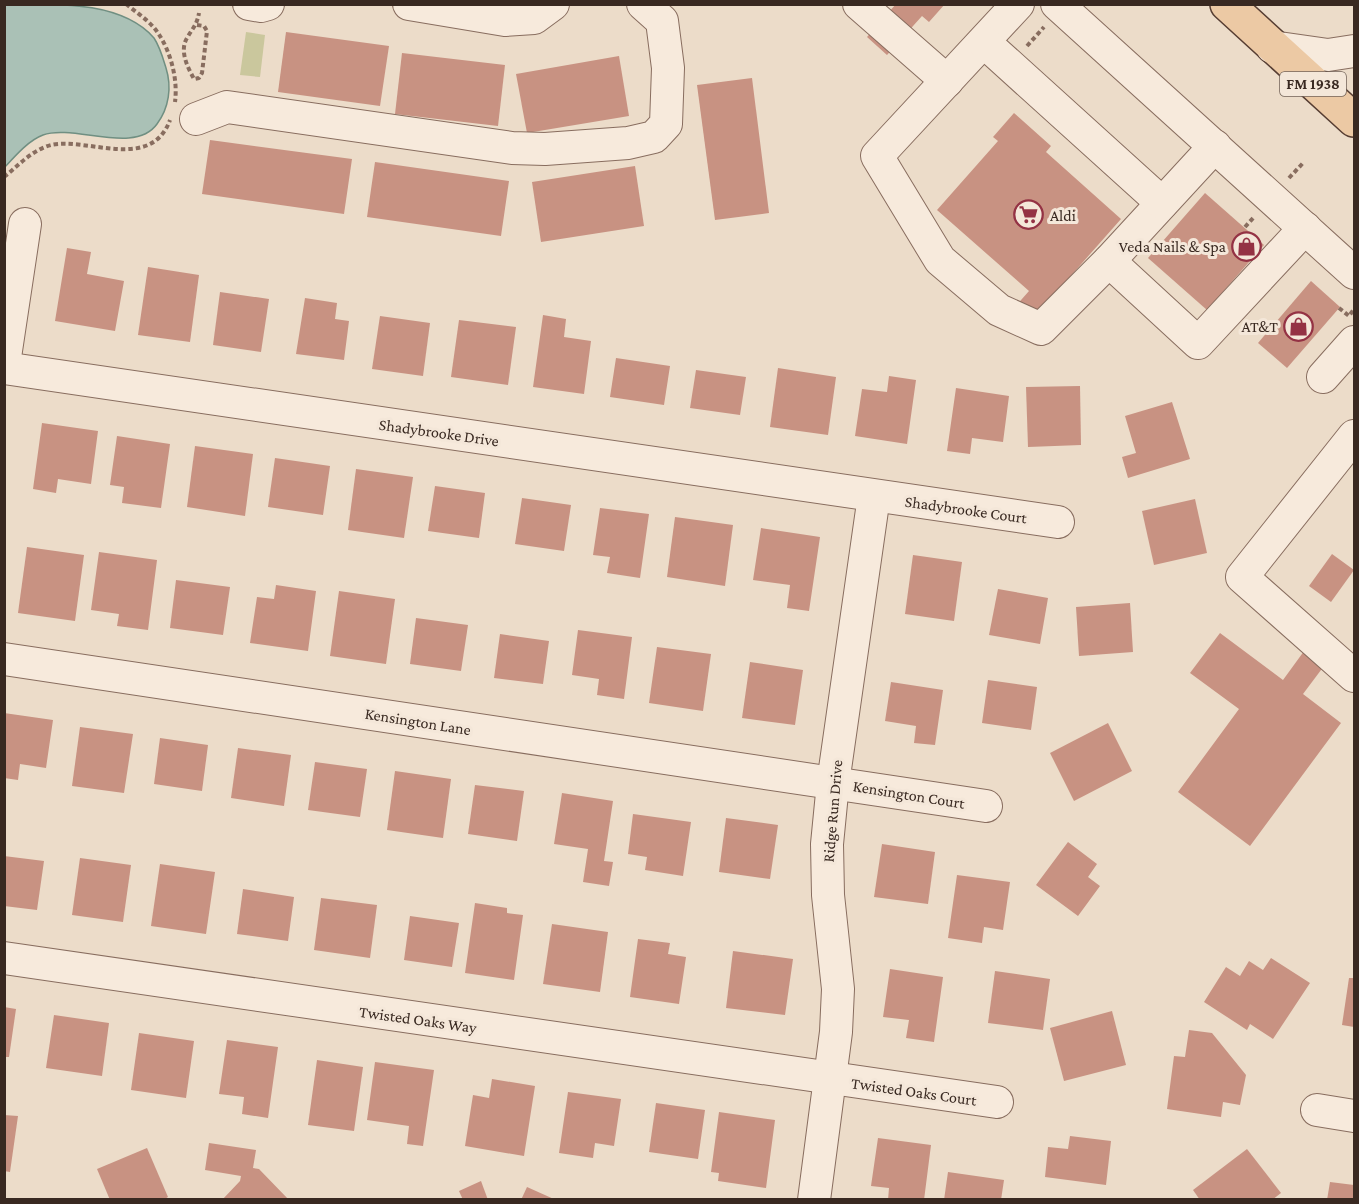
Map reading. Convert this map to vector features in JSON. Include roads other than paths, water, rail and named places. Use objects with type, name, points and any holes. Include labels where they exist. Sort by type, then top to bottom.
[{"type":"main road","name":"FM 1938","points":[[1227,4],[1354,120]]},
{"type":"street","points":[[249,4],[268,4]]},
{"type":"street","points":[[409,4],[505,20],[534,18],[552,4]]},
{"type":"street","points":[[180,115],[227,107],[512,148],[545,149],[628,143],[654,137],[666,124],[668,68],[662,21],[643,4]]},
{"type":"street","points":[[859,4],[947,81]]},
{"type":"street","points":[[1018,4],[877,156],[940,260],[999,310],[1041,329],[1109,261],[1215,146]]},
{"type":"street","points":[[1057,4],[1354,273]]},
{"type":"street","points":[[984,42],[1162,203]]},
{"type":"street","points":[[1272,47],[1328,55],[1354,51]]},
{"type":"street","points":[[4,366],[25,224]]},
{"type":"street","points":[[1109,261],[1198,343],[1305,228]]},
{"type":"street","points":[[1323,377],[1354,342]]},
{"type":"street","name":"Shadybrooke Drive","points":[[4,366],[874,496]]},
{"type":"street","points":[[1354,436],[1242,577],[1354,676]]},
{"type":"street","name":"Shadybrooke Court","points":[[874,496],[1058,522]]},
{"type":"street","name":"Ridge Run Drive","points":[[814,1200],[831,1080],[838,989],[826,844],[832,783],[874,496]]},
{"type":"street","name":"Kensington Lane","points":[[4,659],[832,783]]},
{"type":"street","name":"Kensington Court","points":[[832,783],[986,806]]},
{"type":"street","name":"Twisted Oaks Way","points":[[4,958],[831,1080]]},
{"type":"street","name":"Twisted Oaks Court","points":[[831,1080],[996,1102]]},
{"type":"street","points":[[1317,1110],[1354,1116]]},
{"type":"place","name":"Aldi","points":[[1029,215]]},
{"type":"place","name":"Veda Nails & Spa","points":[[1247,246]]},
{"type":"place","name":"AT&T","points":[[1299,326]]}]
